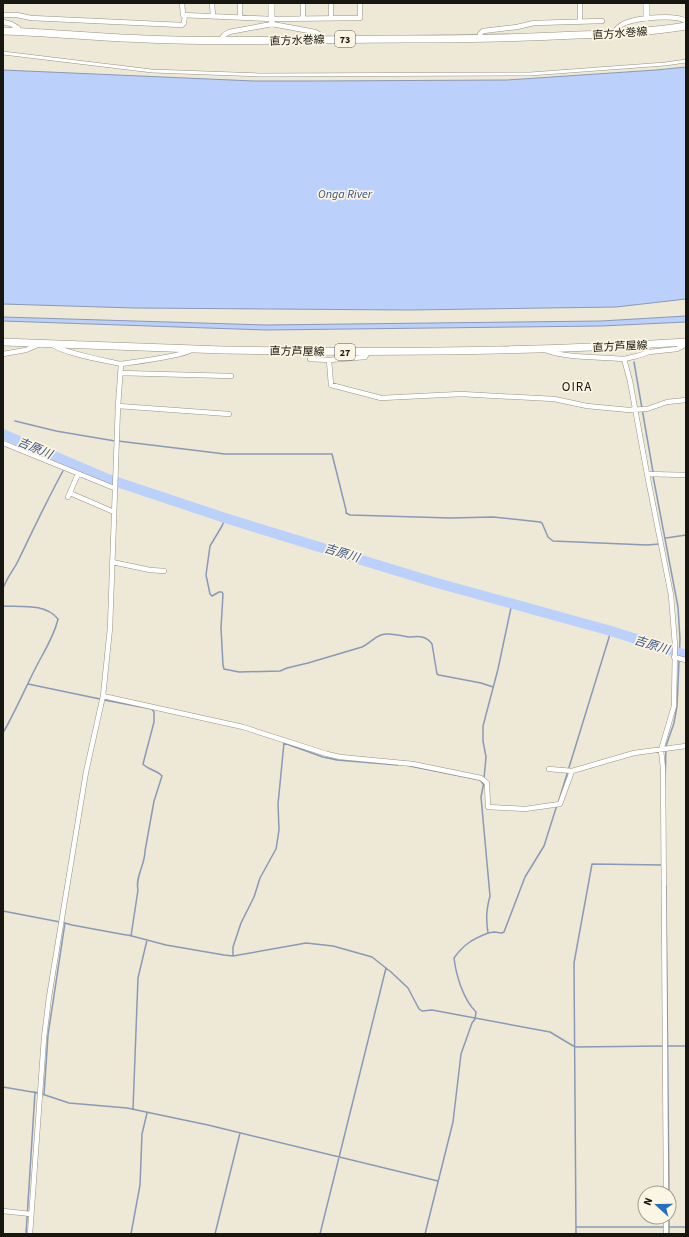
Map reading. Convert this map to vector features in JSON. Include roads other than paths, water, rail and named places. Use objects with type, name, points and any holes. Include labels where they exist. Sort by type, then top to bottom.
[{"type":"main road","name":"直方水巻線","points":[[3,31],[174,40],[270,41],[321,39],[480,38],[613,34],[663,30],[686,26]]},
{"type":"main road","name":"直方芦屋線","points":[[3,342],[192,349],[368,352],[544,349],[685,342]]},
{"type":"street","points":[[3,15],[17,15],[31,18],[182,25],[184,23],[185,15],[183,15],[182,3]]},
{"type":"street","points":[[212,3],[212,16]]},
{"type":"street","points":[[240,3],[240,17]]},
{"type":"street","points":[[271,3],[272,21]]},
{"type":"street","points":[[303,3],[304,18]]},
{"type":"street","points":[[331,3],[331,18]]},
{"type":"street","points":[[221,40],[224,35],[229,32],[272,21],[304,18],[360,18],[360,3]]},
{"type":"street","points":[[580,3],[580,22]]},
{"type":"street","points":[[646,3],[647,18]]},
{"type":"street","points":[[185,15],[240,17],[272,21],[315,32],[319,34],[321,39]]},
{"type":"street","points":[[613,34],[619,26],[647,18],[680,18],[686,21]]},
{"type":"street","points":[[480,38],[480,34],[483,31],[517,27],[534,23],[602,21]]},
{"type":"street","points":[[3,22],[18,28],[19,32]]},
{"type":"street","points":[[3,54],[152,71],[283,76],[530,74],[665,64],[686,61]]},
{"type":"street","points":[[544,349],[550,352],[577,356],[624,359],[649,352],[677,348],[683,346],[685,342]]},
{"type":"street","points":[[3,354],[26,350],[42,343]]},
{"type":"street","points":[[52,344],[58,348],[121,364],[189,352],[192,349]]},
{"type":"street","points":[[310,359],[330,360],[365,357],[368,352]]},
{"type":"street","points":[[624,359],[636,410],[671,595],[675,645],[674,706],[661,750],[663,768],[666,1185]]},
{"type":"street","points":[[330,360],[331,385],[381,398],[461,394],[554,400],[587,406],[636,410],[647,409],[666,402],[686,400]]},
{"type":"street","points":[[30,1234],[42,1053],[49,998],[86,772],[103,696],[110,628],[114,488],[121,364]]},
{"type":"street","points":[[120,373],[231,376]]},
{"type":"street","points":[[118,406],[229,414]]},
{"type":"street","points":[[3,443],[114,488]]},
{"type":"street","points":[[78,474],[69,495],[114,512]]},
{"type":"street","points":[[647,474],[686,475]]},
{"type":"street","points":[[112,562],[150,570],[164,571]]},
{"type":"street","points":[[674,657],[686,660]]},
{"type":"street","points":[[103,696],[243,727],[334,755],[413,764],[481,778],[487,783],[488,807],[524,809],[560,804],[572,771]]},
{"type":"street","points":[[549,769],[572,771],[634,753],[686,746]]},
{"type":"street","points":[[3,1211],[31,1214]]},
{"type":"water","name":"Onga River","points":[[686,67],[686,299],[616,307],[409,310],[134,308],[3,304],[3,70],[254,81],[314,81],[507,80]]},
{"type":"water","points":[[686,316],[686,322],[601,326],[266,330],[3,321],[3,317],[266,325],[601,321]]},
{"type":"waterway","points":[[634,362],[653,472]]},
{"type":"waterway","points":[[15,421],[56,431],[115,441]]},
{"type":"waterway","name":"吉原川","points":[[3,434],[108,479],[225,518],[430,581],[611,631],[686,655]]},
{"type":"waterway","points":[[118,441],[225,454],[332,454],[346,513],[350,515],[450,518],[493,517],[540,522],[542,523],[548,537],[553,541],[647,545],[659,544]]},
{"type":"waterway","points":[[3,589],[63,471]]},
{"type":"waterway","points":[[653,476],[678,607],[680,639],[677,706],[674,723],[666,746],[665,786]]},
{"type":"waterway","points":[[225,518],[210,546],[206,575],[210,594],[212,596],[219,592],[222,592],[223,594],[221,628],[224,669],[239,672],[280,671],[362,647],[381,635],[391,634],[420,637],[429,641],[432,644],[437,674],[493,687]]},
{"type":"waterway","points":[[666,538],[686,535]]},
{"type":"waterway","points":[[484,779],[486,757],[483,741],[483,726],[498,669],[512,603]]},
{"type":"waterway","points":[[3,606],[40,608],[53,614],[58,619],[51,639],[3,733]]},
{"type":"waterway","points":[[559,800],[611,631]]},
{"type":"waterway","points":[[28,684],[100,699]]},
{"type":"waterway","points":[[104,700],[152,709],[154,712],[154,722],[143,764],[147,768],[158,772],[162,776],[154,801],[145,856],[137,885],[138,890],[131,936]]},
{"type":"waterway","points":[[233,956],[233,947],[241,923],[254,897],[260,878],[276,849],[279,830],[278,804],[284,743],[323,757],[337,760],[398,765]]},
{"type":"waterway","points":[[410,766],[480,780],[484,785]]},
{"type":"waterway","points":[[425,1234],[453,1122],[461,1054],[472,1023],[475,1019],[476,1012],[471,1007],[464,994],[456,972],[454,958],[469,942],[488,933],[487,914],[490,896],[481,797],[484,782]]},
{"type":"waterway","points":[[488,933],[504,932],[525,877],[544,846],[557,805]]},
{"type":"waterway","points":[[576,1234],[574,963],[592,864],[663,865]]},
{"type":"waterway","points":[[666,886],[669,1185]]},
{"type":"waterway","points":[[3,911],[128,935],[166,945],[233,956],[306,943],[333,946],[372,957],[408,988],[419,1009],[422,1011],[432,1010],[550,1032],[575,1047],[663,1046]]},
{"type":"waterway","points":[[44,1095],[48,1035],[65,923]]},
{"type":"waterway","points":[[133,1109],[138,978],[147,940]]},
{"type":"waterway","points":[[320,1234],[386,968]]},
{"type":"waterway","points":[[667,1046],[686,1046]]},
{"type":"waterway","points":[[3,1087],[38,1093]]},
{"type":"waterway","points":[[26,1234],[35,1092]]},
{"type":"waterway","points":[[42,1094],[69,1103],[127,1108],[208,1125],[438,1181]]},
{"type":"waterway","points":[[131,1234],[140,1185],[142,1134],[147,1113]]},
{"type":"waterway","points":[[215,1234],[240,1133]]},
{"type":"waterway","points":[[669,1225],[669,1234]]},
{"type":"waterway","points":[[576,1227],[664,1227]]},
{"type":"waterway","points":[[668,1227],[686,1227]]},
{"type":"district","name":"OIRA","points":[[577,386]]}]
